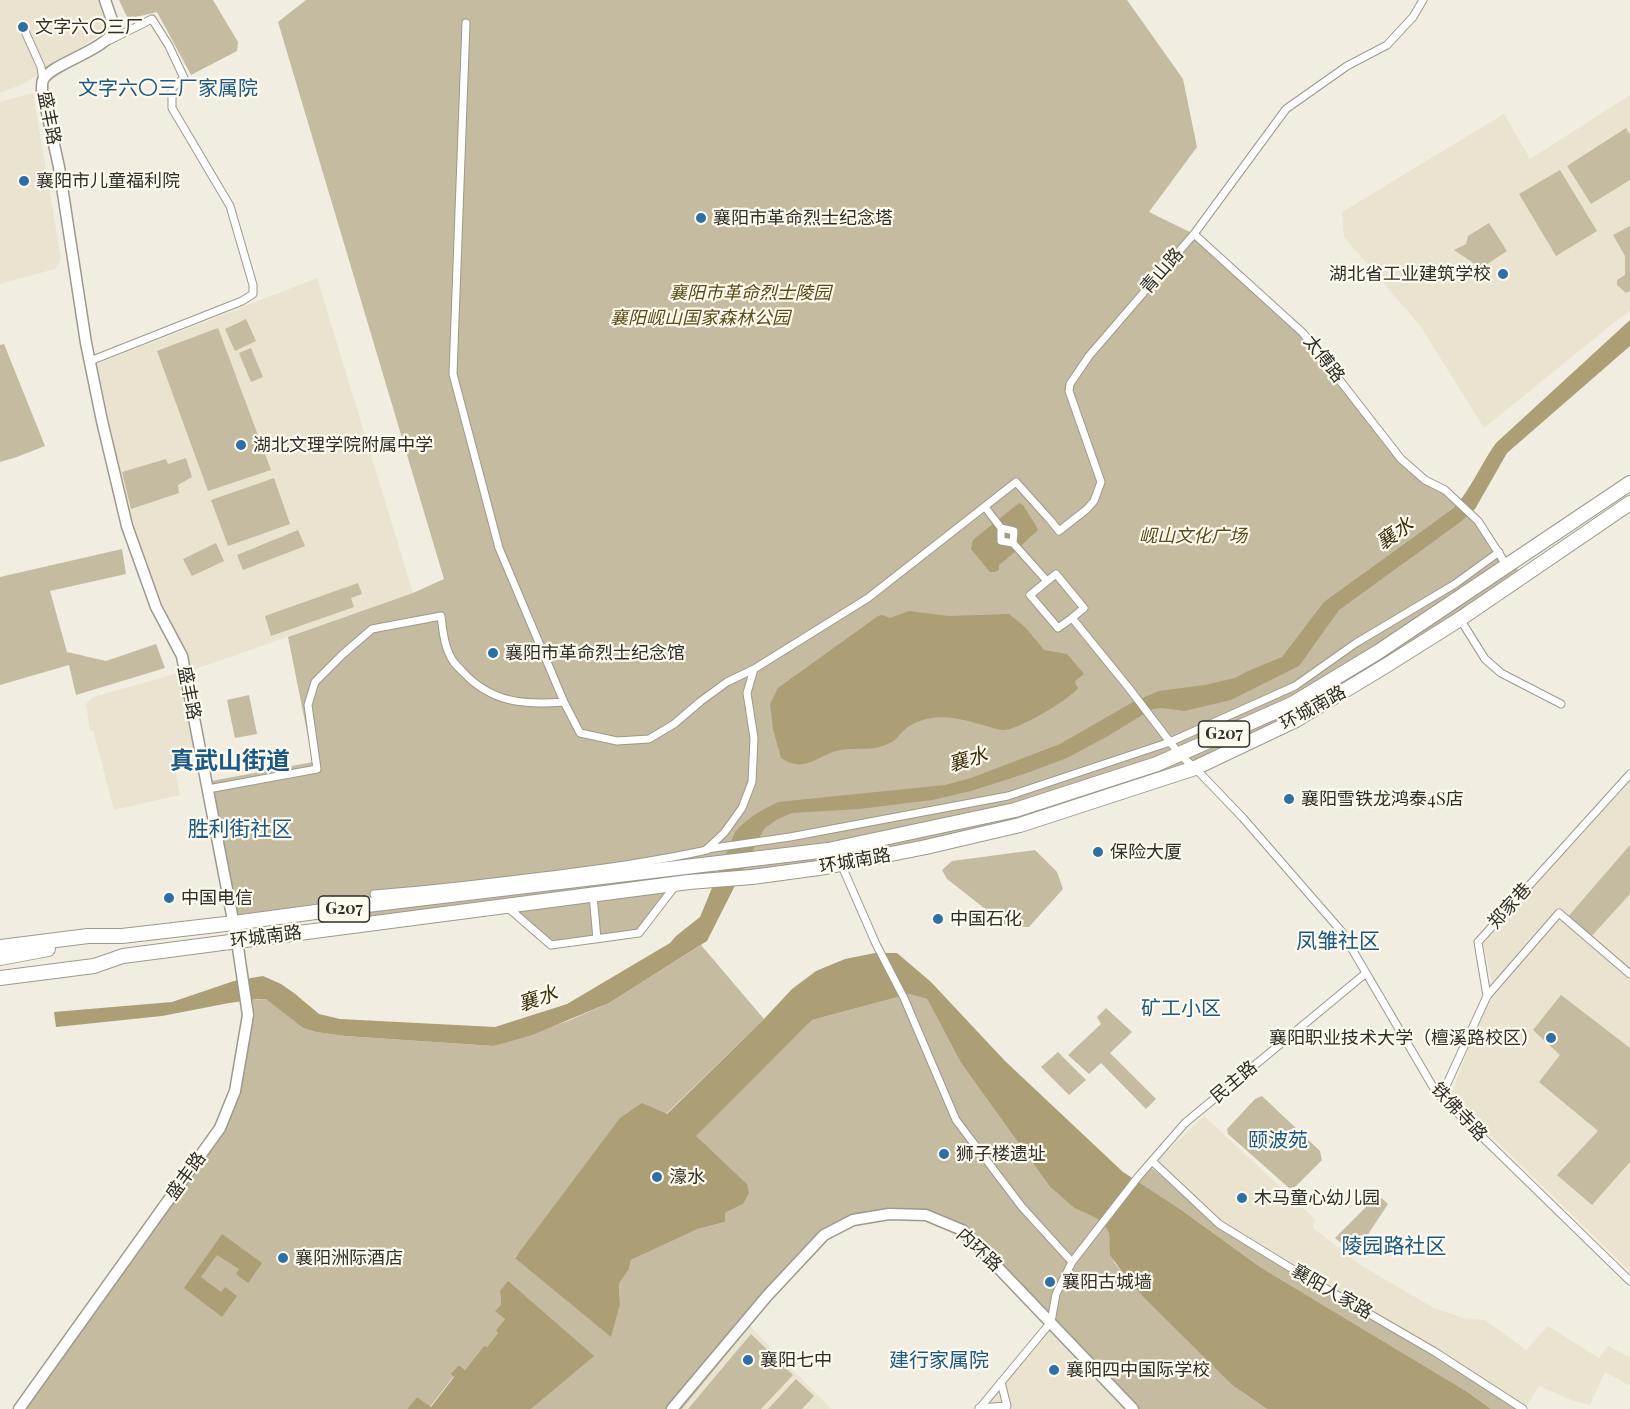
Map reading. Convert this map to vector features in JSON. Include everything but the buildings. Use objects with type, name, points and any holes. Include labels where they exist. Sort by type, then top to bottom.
[{"type":"highway","name":"环城南路","points":[[3,963],[88,936],[122,936],[234,923],[828,850],[1015,810],[1157,764],[1292,704],[1378,652],[1630,483]]},
{"type":"highway","name":"环城南路","points":[[3,963],[94,966],[123,956],[683,883],[752,877],[841,864],[1020,825],[1195,768],[1296,720],[1460,619],[1630,503]]},
{"type":"street","name":"盛丰路","points":[[24,1407],[220,1128],[235,1091],[248,1015],[234,923],[182,656],[156,607],[127,526],[90,361],[59,167],[42,90],[43,81],[48,74],[95,48],[113,35],[115,29],[105,0]]},
{"type":"street","name":"青山路","points":[[985,507],[1016,482],[1059,531],[1094,501],[1101,482],[1069,391],[1070,384],[1089,357],[1194,234],[1286,110],[1347,66],[1387,45],[1413,17],[1423,0]]},
{"type":"street","points":[[90,361],[242,301],[253,294],[253,285],[230,206],[172,108],[172,88],[184,78],[169,46],[152,19],[95,48]]},
{"type":"street","points":[[466,23],[453,374],[499,548],[564,702],[580,733],[617,741],[649,739],[674,724],[701,700],[727,682],[754,669],[868,598],[985,507],[1001,528],[1014,531],[1016,546]]},
{"type":"street","points":[[23,27],[41,67],[43,81]]},
{"type":"street","name":"太傅路","points":[[1194,234],[1303,333],[1401,459],[1425,480],[1445,490],[1478,521],[1507,566]]},
{"type":"street","points":[[1001,528],[1001,541],[1016,546],[1047,581]]},
{"type":"street","points":[[374,894],[632,865],[1008,796],[1170,742],[1295,686],[1356,643],[1455,584],[1499,552]]},
{"type":"street","points":[[1056,574],[1084,608],[1072,618],[1058,628],[1030,595],[1056,574]]},
{"type":"street","points":[[208,789],[317,769],[308,705],[315,682],[372,629],[441,616],[445,640],[453,660],[481,689],[504,699],[537,704],[564,702]]},
{"type":"street","name":"铁佛寺路","points":[[1072,618],[1180,755],[1243,818],[1342,932],[1436,1092],[1630,1281]]},
{"type":"street","points":[[1460,619],[1485,659],[1501,673],[1561,704]]},
{"type":"street","points":[[707,850],[724,833],[742,808],[752,782],[754,738],[747,693],[754,669]]},
{"type":"street","name":"郑家巷","points":[[1487,996],[1478,942],[1630,774]]},
{"type":"street","points":[[841,864],[876,944],[904,998],[956,1120],[1022,1208],[1072,1262],[1056,1294],[1051,1322],[979,1409]]},
{"type":"street","points":[[505,906],[550,945],[597,939],[639,933],[683,883]]},
{"type":"street","points":[[593,895],[597,939]]},
{"type":"street","points":[[1441,1097],[1487,996],[1559,913],[1630,974]]},
{"type":"street","name":"民主路","points":[[1072,1262],[1138,1177],[1185,1124],[1366,973]]},
{"type":"street","name":"襄阳人家路","points":[[1152,1161],[1219,1224],[1435,1352],[1523,1409]]},
{"type":"street","name":"内环路","points":[[672,1409],[768,1296],[824,1235],[853,1220],[889,1214],[926,1215],[962,1230],[1133,1409]]},
{"type":"street","points":[[979,1409],[1007,1406],[1001,1382]]},
{"type":"shaded area","points":[[0,0],[105,0],[110,28],[25,83],[0,93]]},
{"type":"shaded area","name":"襄阳市儿童福利院","points":[[33,93],[61,259],[55,269],[0,284],[0,102]]},
{"type":"shaded area","name":"湖北省工业建筑学校","points":[[1630,95],[1630,311],[1484,428],[1421,327],[1344,237],[1342,212],[1504,114],[1530,159]]},
{"type":"shaded area","name":"湖北文理学院附属中学","points":[[317,278],[413,593],[190,671],[131,526],[97,364]]},
{"type":"shaded area","name":"襄水","points":[[1630,320],[1630,346],[1507,453],[1475,509],[1339,610],[1299,666],[1231,700],[1184,711],[1152,709],[1067,758],[971,791],[932,800],[859,809],[792,813],[776,820],[765,828],[760,836],[707,941],[609,1003],[532,1035],[494,1046],[316,1032],[303,1028],[266,999],[229,1003],[162,1016],[56,1027],[54,1012],[172,1002],[234,981],[263,976],[281,984],[319,1014],[340,1019],[495,1027],[567,1004],[670,943],[700,917],[735,832],[750,818],[778,802],[945,785],[971,778],[1060,744],[1133,702],[1159,691],[1205,685],[1235,678],[1282,657],[1324,602],[1454,508],[1466,493],[1496,443]]},
{"type":"shaded area","points":[[1019,503],[1023,505],[1038,530],[999,565],[999,570],[990,572],[971,549],[973,540]]},
{"type":"shaded area","points":[[909,611],[949,616],[1009,614],[1025,627],[1044,650],[1067,654],[1084,674],[1076,680],[1078,688],[1065,700],[1043,714],[1010,729],[1000,730],[954,718],[932,718],[906,728],[892,742],[883,746],[841,750],[805,764],[790,763],[781,758],[773,729],[770,704],[778,688],[878,616],[890,618]]},
{"type":"shaded area","points":[[185,671],[200,750],[173,757],[180,795],[114,810],[93,730],[90,731],[86,704],[93,697]]},
{"type":"shaded area","name":"襄阳职业技术大学（檀溪路校区）","points":[[1630,781],[1630,1271],[1457,1103],[1452,1093],[1492,983],[1483,943]]},
{"type":"shaded area","name":"濠水","points":[[875,953],[897,953],[931,982],[1005,1061],[1123,1172],[1183,1211],[1260,1267],[1466,1391],[1491,1409],[1267,1409],[1232,1385],[1127,1279],[1110,1255],[1109,1233],[1105,1226],[1096,1218],[1074,1208],[1050,1187],[961,1063],[927,999],[909,994],[812,1020],[696,1136],[747,1184],[749,1193],[743,1204],[725,1213],[725,1222],[698,1229],[631,1260],[629,1269],[619,1283],[620,1305],[611,1337],[515,1258],[620,1118],[642,1103],[667,1114],[792,989],[816,971],[845,959]]},
{"type":"shaded area","points":[[1204,1116],[1315,1219],[1313,1228],[1362,1266],[1434,1308],[1463,1318],[1485,1320],[1526,1350],[1548,1326],[1599,1358],[1608,1346],[1630,1357],[1630,1386],[1605,1372],[1590,1405],[1574,1401],[1539,1386],[1526,1407],[1522,1406],[1429,1346],[1241,1232],[1239,1233],[1205,1208],[1206,1206],[1157,1161]]},
{"type":"shaded area","points":[[222,1234],[262,1263],[248,1283],[236,1274],[239,1269],[217,1255],[201,1277],[221,1292],[225,1287],[237,1296],[222,1317],[184,1288]]},
{"type":"shaded area","points":[[508,1281],[594,1356],[531,1409],[407,1409],[417,1397],[431,1407],[454,1377],[451,1374],[459,1365],[465,1370],[484,1346],[487,1347],[505,1319],[495,1311],[501,1305],[500,1291]]},
{"type":"shaded area","name":"襄阳七中","points":[[746,1322],[831,1409],[672,1409]]},
{"type":"shaded area","name":"襄阳四中国际学校","points":[[1051,1322],[1133,1409],[979,1409]]},
{"type":"green space","points":[[119,0],[213,0],[238,42],[237,51],[191,75],[157,12],[128,19]]},
{"type":"green space","points":[[306,0],[1127,0],[1183,79],[1197,147],[1149,212],[1194,234],[1303,333],[1401,459],[1425,480],[1439,485],[1478,521],[1523,576],[1387,665],[1195,768],[926,847],[677,884],[639,933],[551,945],[505,906],[341,927],[340,913],[234,923],[206,782],[313,762],[288,637],[413,593],[444,579],[278,22]]},
{"type":"green space","points":[[1626,128],[1630,135],[1630,180],[1591,204],[1567,166]]},
{"type":"green space","points":[[1560,170],[1597,231],[1556,256],[1519,194]]},
{"type":"green space","points":[[1489,223],[1507,251],[1481,268],[1454,250],[1466,244],[1468,236]]},
{"type":"green space","points":[[1630,226],[1630,291],[1626,293],[1617,285],[1617,280],[1625,275],[1625,256],[1613,235]]},
{"type":"green space","points":[[246,319],[256,341],[235,351],[225,329]]},
{"type":"green space","points":[[218,328],[271,470],[208,491],[157,351]]},
{"type":"green space","points":[[4,344],[45,446],[0,462],[0,345]]},
{"type":"green space","points":[[251,348],[263,377],[251,382],[239,353]]},
{"type":"green space","points":[[186,458],[192,477],[178,485],[179,493],[131,509],[122,472],[166,459],[168,464]]},
{"type":"green space","points":[[274,478],[290,524],[228,546],[211,500]]},
{"type":"green space","points":[[298,530],[305,546],[243,570],[237,555]]},
{"type":"green space","points":[[216,543],[224,561],[192,576],[183,559]]},
{"type":"green space","points":[[122,549],[126,574],[50,591],[67,652],[106,661],[156,644],[165,668],[76,695],[69,665],[0,685],[0,577]]},
{"type":"green space","points":[[358,583],[362,594],[351,598],[354,607],[271,636],[265,616]]},
{"type":"green space","points":[[249,695],[257,734],[235,738],[227,700]]},
{"type":"green space","points":[[1630,845],[1630,894],[1589,939],[1566,919]]},
{"type":"green space","points":[[1035,850],[1057,872],[1063,889],[1029,927],[1007,926],[947,879],[942,870],[952,861]]},
{"type":"green space","points":[[701,945],[764,1019],[515,1257],[611,1336],[620,1305],[619,1282],[629,1269],[631,1260],[698,1229],[725,1222],[725,1213],[743,1204],[747,1184],[695,1136],[812,1020],[909,994],[927,999],[961,1063],[1050,1187],[1074,1208],[1096,1218],[1105,1226],[1109,1233],[1114,1262],[1127,1279],[1232,1385],[1267,1409],[1133,1409],[962,1230],[926,1215],[853,1220],[824,1235],[682,1409],[531,1409],[593,1356],[500,1291],[505,1319],[496,1330],[499,1332],[486,1348],[484,1346],[465,1370],[459,1365],[454,1376],[430,1407],[417,1397],[407,1409],[19,1409],[220,1128],[235,1091],[245,1000],[267,999],[303,1028],[316,1032],[494,1046],[568,1021],[609,1003]]},
{"type":"green space","points":[[1561,995],[1630,1048],[1630,1162],[1592,1205],[1557,1175],[1598,1131],[1539,1082],[1560,1055],[1533,1030]]},
{"type":"green space","points":[[1106,1008],[1132,1032],[1110,1053],[1156,1099],[1146,1109],[1101,1063],[1089,1074],[1068,1055],[1101,1024],[1097,1017]]},
{"type":"green space","points":[[1058,1052],[1086,1080],[1069,1095],[1041,1067]]},
{"type":"green space","points":[[1262,1096],[1320,1151],[1322,1160],[1295,1187],[1289,1188],[1228,1134],[1227,1129],[1255,1099]]},
{"type":"green space","points":[[1148,1165],[1220,1223],[1523,1409],[1491,1409],[1466,1391],[1260,1267],[1183,1211],[1136,1181]]},
{"type":"green space","points":[[1378,1195],[1388,1204],[1355,1254],[1335,1238]]},
{"type":"green space","points":[[751,1334],[793,1375],[761,1409],[688,1409]]},
{"type":"green space","points":[[796,1379],[814,1396],[802,1409],[768,1409]]},
{"type":"place","name":"文字六〇三厂","points":[[23,27]]},
{"type":"place","name":"襄阳市儿童福利院","points":[[24,181]]},
{"type":"place","name":"襄阳市革命烈士纪念塔","points":[[701,218]]},
{"type":"place","name":"湖北省工业建筑学校","points":[[1503,274]]},
{"type":"place","name":"湖北文理学院附属中学","points":[[241,445]]},
{"type":"place","name":"襄阳市革命烈士纪念馆","points":[[493,653]]},
{"type":"place","name":"襄阳雪铁龙鸿泰4S店","points":[[1289,799]]},
{"type":"place","name":"保险大厦","points":[[1098,852]]},
{"type":"place","name":"中国电信","points":[[169,898]]},
{"type":"place","name":"中国石化","points":[[938,919]]},
{"type":"place","name":"襄阳职业技术大学（檀溪路校区）","points":[[1551,1038]]},
{"type":"place","name":"狮子楼遗址","points":[[944,1154]]},
{"type":"place","name":"濠水","points":[[657,1177]]},
{"type":"place","name":"木马童心幼儿园","points":[[1242,1198]]},
{"type":"place","name":"襄阳洲际酒店","points":[[283,1258]]},
{"type":"place","name":"襄阳古城墙","points":[[1050,1282]]},
{"type":"place","name":"襄阳七中","points":[[748,1360]]},
{"type":"place","name":"襄阳四中国际学校","points":[[1054,1370]]},
{"type":"district","name":"文字六〇三厂家属院","points":[[168,89]]},
{"type":"district","name":"真武山街道","points":[[230,762]]},
{"type":"district","name":"胜利街社区","points":[[240,829]]},
{"type":"district","name":"凤雏社区","points":[[1338,941]]},
{"type":"district","name":"矿工小区","points":[[1181,1009]]},
{"type":"district","name":"颐波苑","points":[[1278,1141]]},
{"type":"district","name":"陵园路社区","points":[[1394,1246]]},
{"type":"district","name":"建行家属院","points":[[939,1361]]},
{"type":"park label","name":"襄阳市革命烈士陵园","points":[[750,293]]},
{"type":"park label","name":"襄阳岘山国家森林公园","points":[[700,318]]},
{"type":"park label","name":"岘山文化广场","points":[[1193,536]]}]
